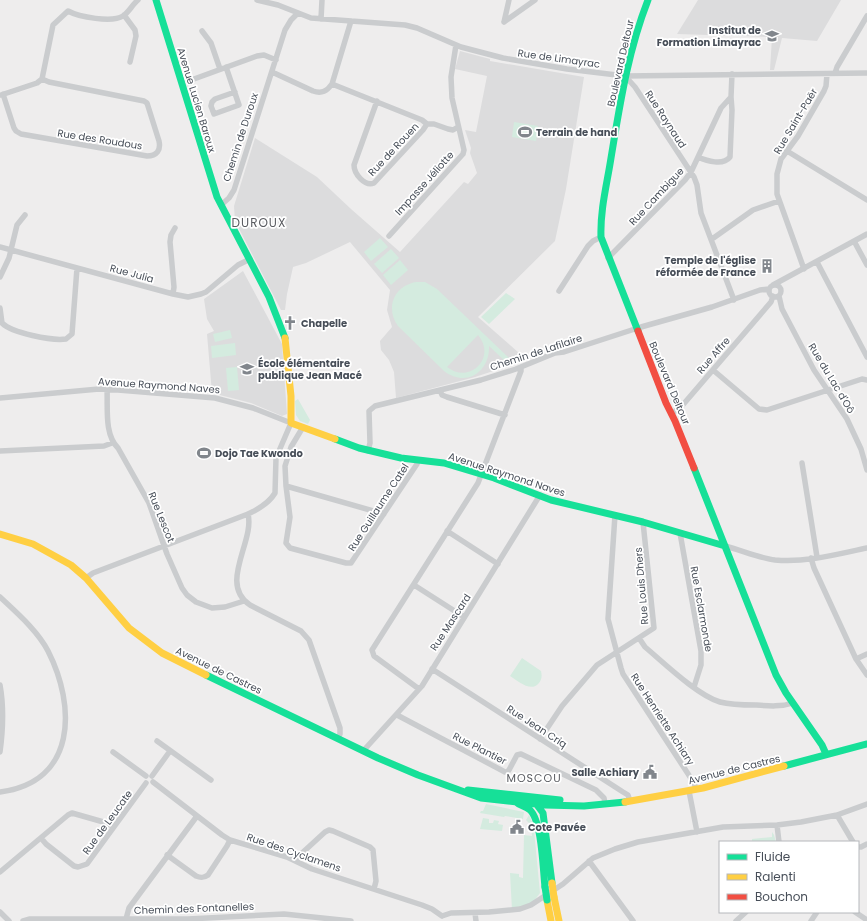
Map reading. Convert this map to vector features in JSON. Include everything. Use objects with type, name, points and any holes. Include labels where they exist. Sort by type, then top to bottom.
[{"type":"street","points":[[2,95],[37,83],[42,79],[53,25],[68,11],[108,20],[118,19],[124,15],[138,0]]},
{"type":"street","name":"Avenue Lucien Baroux","points":[[156,0],[214,187],[221,205]]},
{"type":"street","name":"Rue de Limayrac","points":[[257,0],[278,4],[305,16],[321,19],[405,25],[417,28],[470,50],[511,60],[582,71],[625,76],[867,73]]},
{"type":"street","points":[[321,19],[322,0]]},
{"type":"street","points":[[509,0],[504,22],[535,0]]},
{"type":"street","name":"Boulevard Deltour","points":[[648,0],[638,28],[625,76],[601,213],[601,237],[608,258],[776,675],[793,704],[822,745],[826,754]]},
{"type":"street","name":"Chemin de Duroux","points":[[221,205],[229,198],[234,190],[287,25],[298,13]]},
{"type":"street","points":[[124,15],[135,30],[136,36],[130,62]]},
{"type":"street","points":[[835,73],[867,16]]},
{"type":"street","points":[[272,72],[319,93],[328,90],[332,84],[351,21]]},
{"type":"street","points":[[202,31],[211,44],[220,69]]},
{"type":"street","name":"Impasse Jéliotte","points":[[389,236],[463,154],[464,150],[452,98],[451,86],[456,45]]},
{"type":"street","points":[[194,79],[257,56],[264,56],[276,60]]},
{"type":"street","points":[[226,67],[235,92],[239,105],[214,114],[211,106],[212,102],[215,99],[235,92]]},
{"type":"street","points":[[698,157],[721,162],[728,160],[730,157],[732,74]]},
{"type":"street","name":"Rue Saint-Paër","points":[[804,269],[779,201],[776,187],[777,174],[781,159],[824,91],[827,74]]},
{"type":"street","name":"Rue Raynaud","points":[[625,76],[635,87],[691,172],[697,185],[701,213],[734,300]]},
{"type":"street","name":"Rue des Roudous","points":[[2,95],[14,128],[21,134],[148,156],[154,155],[158,152],[160,145],[159,141],[147,103],[144,101],[49,82],[42,79]]},
{"type":"street","name":"Rue de Rouen","points":[[332,84],[377,101],[422,120],[427,124],[434,124],[453,130],[458,127]]},
{"type":"street","name":"Rue Cambigue","points":[[608,258],[685,180],[691,172],[720,108],[731,97]]},
{"type":"street","name":"Rue de Rouen","points":[[377,101],[354,165],[355,173],[366,183],[374,183],[427,124]]},
{"type":"street","points":[[787,151],[867,200]]},
{"type":"street","points":[[712,239],[753,210],[779,201]]},
{"type":"street","points":[[86,578],[94,573],[248,514],[263,506],[274,493],[276,458],[291,423],[291,396],[286,342],[269,297],[221,205]]},
{"type":"street","points":[[0,277],[9,258],[17,225],[25,215]]},
{"type":"street","points":[[173,294],[174,286],[170,242],[171,235],[175,228]]},
{"type":"street","name":"Chemin de Lafilaire","points":[[368,450],[370,443],[369,411],[371,408],[481,380],[521,367],[555,353],[564,352],[636,328],[734,300],[771,287],[867,234]]},
{"type":"street","points":[[559,291],[588,246],[593,241],[601,237]]},
{"type":"street","points":[[854,241],[867,265]]},
{"type":"street","name":"Rue Julia","points":[[0,247],[188,297],[201,294],[238,265],[250,259]]},
{"type":"street","points":[[816,262],[867,357]]},
{"type":"street","points":[[0,308],[0,318],[2,323],[9,328],[43,338],[66,339],[72,334],[77,268]]},
{"type":"street","name":"Chemin de Lafilaire","points":[[777,294],[792,275]]},
{"type":"street","points":[[778,286],[777,294],[770,294],[771,287],[778,286]]},
{"type":"street","name":"Rue du Lac d'Oô","points":[[777,294],[781,306],[814,370],[829,390],[847,419],[861,449],[867,470]]},
{"type":"street","name":"Rue Affre","points":[[672,414],[681,407],[777,294]]},
{"type":"street","points":[[768,306],[774,304],[781,306]]},
{"type":"street","points":[[419,689],[374,656],[372,652],[478,483],[505,415],[521,371],[521,367]]},
{"type":"street","points":[[712,370],[762,410],[767,410],[862,379],[867,380]]},
{"type":"street","name":"Avenue Raymond Naves","points":[[0,398],[107,389],[215,398],[253,408],[347,444],[401,458],[444,463],[562,502],[643,522],[774,559],[791,560],[814,558],[867,548]]},
{"type":"street","name":"Rue Lescot","points":[[107,389],[108,427],[112,443],[118,448],[149,503],[167,554],[182,588],[192,599],[208,607],[218,608],[244,601]]},
{"type":"street","points":[[440,390],[442,395],[505,415]]},
{"type":"street","points":[[303,427],[291,447],[287,459],[285,466],[286,486],[384,514]]},
{"type":"street","points":[[0,451],[104,446],[112,443]]},
{"type":"street","points":[[861,449],[867,447]]},
{"type":"street","name":"Rue Guillaume Catel","points":[[286,486],[290,517],[286,545],[290,548],[349,564],[353,561],[417,464],[418,460]]},
{"type":"street","points":[[802,463],[814,568],[856,659],[867,674]]},
{"type":"street","name":"Rue Mascard","points":[[364,750],[419,689],[540,495]]},
{"type":"street","points":[[248,514],[250,519],[237,577],[238,589],[244,601],[301,631],[309,640],[340,728],[338,738]]},
{"type":"street","name":"Rue Henriette Achiary","points":[[615,515],[608,619],[616,651],[623,674],[694,783],[693,790],[697,832]]},
{"type":"street","name":"Rue Louis Dhers","points":[[540,739],[562,706],[597,665],[616,651],[652,631],[654,626],[643,522]]},
{"type":"street","points":[[447,532],[498,564]]},
{"type":"street","name":"Rue Esclarmonde","points":[[680,532],[702,658],[700,671],[694,687]]},
{"type":"street","name":"Avenue de Castres","points":[[0,534],[43,548],[71,565],[86,578],[129,628],[157,650],[364,750],[418,774],[481,798],[559,806],[584,806],[630,801],[693,790],[867,744]]},
{"type":"street","points":[[414,585],[464,617]]},
{"type":"street","points":[[0,596],[35,633],[48,651],[56,670],[65,700],[66,718],[65,734],[53,763],[40,777],[27,784],[0,792]]},
{"type":"street","points":[[639,638],[645,648],[694,687],[712,699],[728,703],[778,707],[793,704]]},
{"type":"street","points":[[856,659],[867,654]]},
{"type":"street","name":"Rue Jean Criq","points":[[432,669],[628,795],[630,801]]},
{"type":"street","points":[[0,685],[3,704],[0,752]]},
{"type":"street","name":"Rue Plantier","points":[[397,715],[505,772],[510,770],[517,755],[521,754],[596,790],[604,798],[605,804]]},
{"type":"street","points":[[157,741],[211,780]]},
{"type":"street","points":[[150,778],[170,751]]},
{"type":"street","name":"Rue des Cyclamens","points":[[113,752],[150,778],[197,816],[230,840],[296,861],[312,869],[422,905],[432,909],[441,919]]},
{"type":"street","name":"Rue de Leucate","points":[[41,838],[46,844],[74,866],[78,867],[87,864],[146,783],[145,780],[150,778]]},
{"type":"street","name":"Avenue de Castres","points":[[455,788],[605,804]]},
{"type":"street","points":[[529,797],[541,805],[554,898],[559,921]]},
{"type":"street","name":"Avenue de Castres","points":[[541,805],[575,801]]},
{"type":"street","name":"Avenue de Castres","points":[[516,802],[521,807],[531,810],[538,826]]},
{"type":"street","points":[[441,919],[451,913],[475,913],[520,909],[531,905],[563,884],[589,861],[628,844],[731,827],[777,826],[837,815],[867,804]]},
{"type":"street","points":[[551,921],[538,826],[542,813],[548,808],[559,806]]},
{"type":"street","points":[[0,872],[68,815],[72,814],[107,823],[114,827]]},
{"type":"street","points":[[837,815],[852,841]]},
{"type":"street","points":[[126,919],[128,908],[197,816]]},
{"type":"street","points":[[777,826],[779,841]]},
{"type":"street","points":[[296,861],[300,854],[325,832],[329,830],[333,831],[370,847],[373,850],[376,881],[374,889]]},
{"type":"street","points":[[167,855],[196,876],[200,878],[205,877],[208,875],[230,840]]},
{"type":"street","points":[[589,861],[633,921]]},
{"type":"street","points":[[0,912],[9,921]]},
{"type":"street","points":[[475,913],[476,921]]},
{"type":"street","points":[[736,921],[745,913]]},
{"type":"street","points":[[856,913],[867,920]]},
{"type":"street","name":"Chemin des Fontanelles","points":[[23,921],[30,919],[188,919],[284,914],[319,919],[351,921]]},
{"type":"street","points":[[248,921],[252,915]]},
{"type":"shaded area","name":"Institut de Formation Limayrac","points":[[698,0],[841,0],[817,41],[782,38],[774,70],[770,70],[772,37],[677,34]]},
{"type":"shaded area","points":[[460,51],[490,59],[490,61],[584,77],[566,189],[555,241],[478,317],[527,360],[475,377],[396,398],[394,372],[389,360],[381,350],[380,341],[392,327],[387,310],[390,290],[350,242],[306,263],[293,267],[285,310],[281,310],[235,221],[234,206],[255,138],[317,177],[400,252],[464,182],[468,184],[477,173],[470,153],[471,148],[465,130],[476,132],[487,76],[455,69]]},
{"type":"shaded area","name":"École élémentaire publique Jean Macé","points":[[243,271],[282,344],[287,414],[282,416],[251,403],[212,393],[207,334],[214,331],[207,319],[204,299]]},
{"type":"green space","name":"Terrain de hand","points":[[514,122],[538,126],[536,141],[512,137]]},
{"type":"green space","points":[[380,238],[388,247],[371,261],[364,252]]},
{"type":"green space","points":[[391,249],[399,258],[382,273],[374,264]]},
{"type":"green space","points":[[400,260],[408,270],[391,285],[383,275]]},
{"type":"green space","points":[[425,282],[437,289],[509,358],[505,361],[489,346],[485,363],[481,370],[475,375],[460,378],[452,376],[444,371],[398,326],[394,319],[392,305],[394,299],[397,293],[408,284]],"holes":[[[478,335],[483,343],[483,360],[472,371],[464,373],[456,372],[447,367]]]},
{"type":"green space","points":[[506,293],[515,299],[489,324],[481,317]]},
{"type":"green space","points":[[230,330],[232,338],[215,342],[213,334]]},
{"type":"green space","points":[[235,343],[236,355],[212,358],[211,346]]},
{"type":"green space","points":[[237,367],[239,390],[228,391],[226,368]]},
{"type":"green space","points":[[298,399],[310,420],[308,424],[300,421],[296,415],[295,401]]},
{"type":"green space","points":[[522,658],[541,671],[541,680],[536,686],[532,687],[524,685],[510,676]]},
{"type":"green space","points":[[486,804],[524,812],[523,819],[480,813],[483,811]]},
{"type":"green space","points":[[529,815],[534,830],[540,893],[531,905],[512,910],[510,873],[519,874],[519,877],[523,878],[524,835],[532,836],[531,825],[526,820]]},
{"type":"green space","points":[[483,818],[489,819],[489,823],[493,823],[494,820],[499,821],[498,824],[503,825],[502,831],[480,829]]},
{"type":"green space","points":[[772,832],[776,841],[752,841],[752,839],[772,837]]},
{"type":"traffic: fast","points":[[156,0],[217,197],[269,297],[285,338]]},
{"type":"traffic: fast","points":[[638,331],[601,237],[601,227],[604,197],[625,78],[635,39],[648,0]]},
{"type":"traffic: fast","points":[[335,439],[359,448],[401,458],[444,463],[494,478],[551,500],[643,522],[725,546]]},
{"type":"traffic: fast","points":[[694,468],[776,675],[786,693],[822,745],[826,754]]},
{"type":"traffic: fast","points":[[206,675],[378,758],[418,775],[481,798],[545,805],[584,806],[625,802]]},
{"type":"traffic: fast","points":[[784,766],[867,744]]},
{"type":"traffic: fast","points":[[468,790],[560,800]]},
{"type":"traffic: fast","points":[[534,801],[543,813],[552,883]]},
{"type":"traffic: fast","points":[[516,802],[530,810],[537,824],[545,887]]},
{"type":"traffic: fast","points":[[545,887],[547,900]]},
{"type":"traffic: slow","points":[[285,338],[291,396],[291,423],[335,439]]},
{"type":"traffic: slow","points":[[0,534],[33,544],[71,565],[86,578],[129,628],[162,653],[206,675]]},
{"type":"traffic: slow","points":[[625,802],[703,788],[784,766]]},
{"type":"traffic: slow","points":[[552,883],[554,897]]},
{"type":"traffic: slow","points":[[554,897],[559,921]]},
{"type":"traffic: slow","points":[[547,900],[551,921]]},
{"type":"traffic: jam","points":[[638,331],[666,403],[694,468]]},
{"type":"place","name":"Institut de Formation Limayrac","points":[[772,36]]},
{"type":"place","name":"Terrain de hand","points":[[525,132]]},
{"type":"place","name":"Temple de l'église réformée de France","points":[[767,266]]},
{"type":"place","name":"Chapelle","points":[[290,323]]},
{"type":"place","name":"École élémentaire publique Jean Macé","points":[[247,369]]},
{"type":"place","name":"Dojo Tae Kwondo","points":[[204,453]]},
{"type":"place","name":"Salle Achiary","points":[[650,772]]},
{"type":"place","name":"Cote Pavée","points":[[517,827]]},
{"type":"district","name":"DUROUX","points":[[259,223]]},
{"type":"district","name":"MOSCOU","points":[[534,778]]}]
